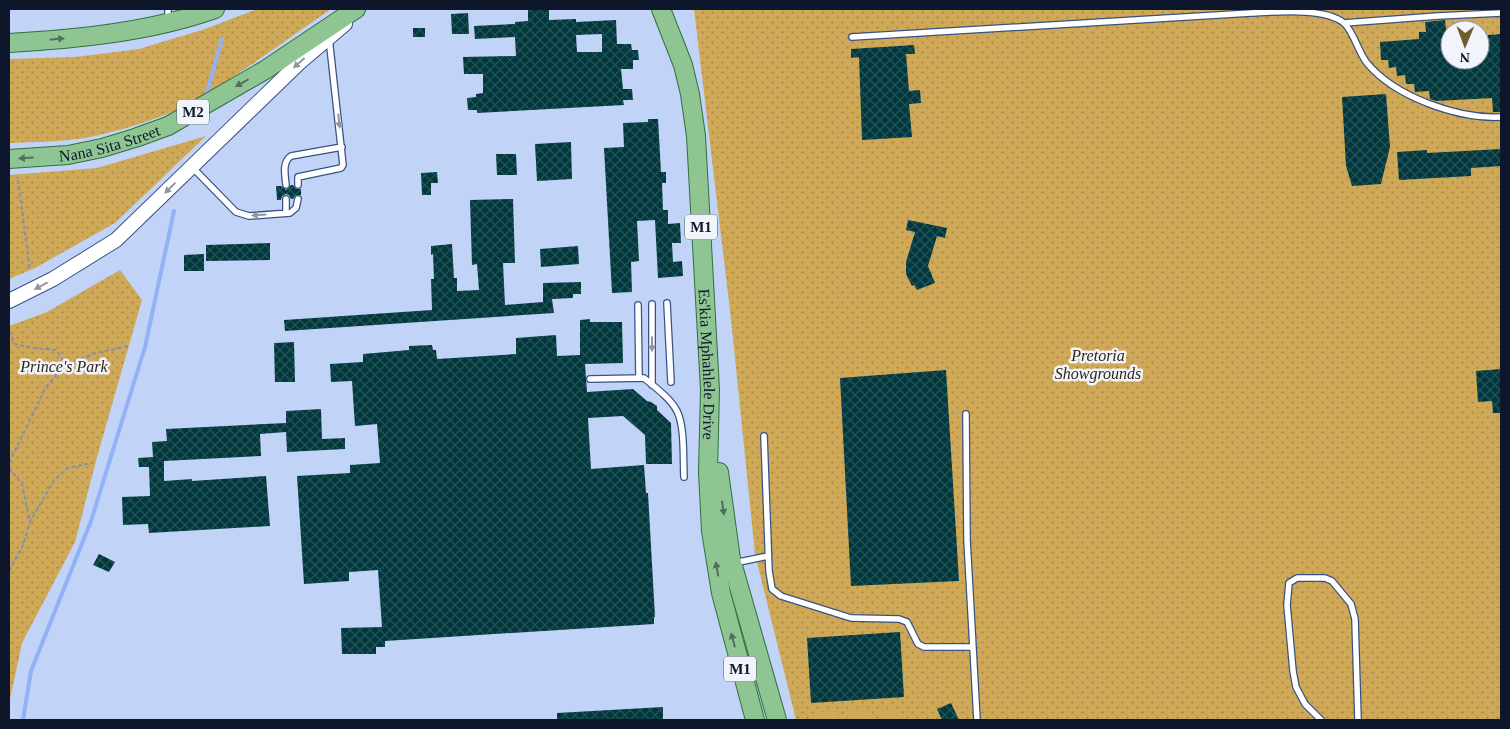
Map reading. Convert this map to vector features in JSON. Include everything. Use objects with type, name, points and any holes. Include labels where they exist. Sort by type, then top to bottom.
[{"type":"main road","points":[[9,43],[102,34],[168,15],[215,9]]},
{"type":"main road","name":"Nana Sita Street","points":[[9,159],[68,155],[102,148],[168,126],[265,70],[356,9]]},
{"type":"main road","name":"Es'kia Mphahlele Drive","points":[[661,9],[683,65],[690,94],[696,136],[710,390],[708,472],[711,532],[727,617],[755,720]]},
{"type":"main road","points":[[672,9],[673,22],[683,65]]},
{"type":"main road","name":"M1","points":[[710,390],[721,495],[732,563],[777,720]]},
{"type":"street","points":[[9,300],[53,279],[116,240],[299,62],[363,9]]},
{"type":"lane","points":[[1438,9],[1438,16]]},
{"type":"lane","points":[[852,37],[1286,12],[1319,14],[1329,16],[1344,24],[1366,61],[1378,75],[1389,83],[1444,110],[1484,118],[1501,116]]},
{"type":"lane","points":[[1344,24],[1501,13]]},
{"type":"lane","points":[[298,185],[298,177],[341,168],[344,160],[329,38]]},
{"type":"lane","points":[[286,186],[285,163],[291,156],[342,146]]},
{"type":"lane","points":[[192,167],[236,212],[249,216],[290,213],[296,208],[298,199]]},
{"type":"lane","points":[[286,199],[286,213]]},
{"type":"lane","points":[[667,303],[671,382]]},
{"type":"lane","points":[[652,304],[652,385]]},
{"type":"lane","points":[[638,305],[639,377]]},
{"type":"lane","points":[[590,379],[644,378],[673,405],[678,412],[681,426],[684,477]]},
{"type":"lane","points":[[966,414],[967,540],[977,720]]},
{"type":"lane","points":[[764,436],[768,556],[772,589],[780,596],[851,618],[899,619],[907,622],[918,644],[924,647],[972,647]]},
{"type":"lane","points":[[732,563],[768,556]]},
{"type":"lane","points":[[1320,720],[1300,696],[1293,670],[1287,605],[1289,583],[1297,578],[1325,578],[1332,581],[1351,604],[1355,619],[1358,720]]},
{"type":"path","points":[[18,180],[30,270]]},
{"type":"path","points":[[9,331],[15,344],[56,350],[66,364]]},
{"type":"path","points":[[9,463],[46,387],[66,364],[96,352],[129,346]]},
{"type":"path","points":[[9,571],[23,545],[30,522],[54,480],[68,468],[92,463]]},
{"type":"path","points":[[9,468],[22,484],[30,522]]},
{"type":"green space","points":[[257,9],[331,9],[228,80],[168,114],[126,128],[85,138],[9,143],[9,59],[75,57],[139,49],[205,29]]},
{"type":"green space","name":"Pretoria Showgrounds","points":[[694,9],[1501,9],[1501,720],[796,720],[755,554],[731,319]]},
{"type":"green space","points":[[206,136],[115,223],[35,268],[9,279],[9,175],[97,168]]},
{"type":"green space","name":"Prince's Park","points":[[120,270],[142,300],[75,542],[22,643],[9,704],[9,326],[47,312]]},
{"type":"green space","points":[[901,709],[902,720],[879,720],[879,710]]},
{"type":"green space","points":[[870,710],[870,720],[848,720],[847,711]]},
{"type":"green space","points":[[837,711],[838,720],[815,720],[815,712]]},
{"type":"building","points":[[549,9],[549,20],[576,19],[576,22],[616,20],[617,44],[631,44],[632,50],[638,50],[639,60],[633,60],[633,69],[621,69],[623,89],[632,89],[633,100],[623,100],[624,105],[477,113],[477,110],[468,110],[467,98],[476,97],[476,94],[483,93],[483,74],[464,74],[463,57],[516,56],[515,37],[475,39],[474,26],[515,24],[515,22],[528,21],[528,10]],"holes":[[[602,34],[602,52],[577,52],[576,35]]]},
{"type":"building","points":[[468,13],[469,34],[452,34],[451,14]]},
{"type":"building","points":[[1440,20],[1440,70],[1490,70],[1490,35],[1501,34],[1501,112],[1493,112],[1492,98],[1436,101],[1430,99],[1429,91],[1415,92],[1414,84],[1406,84],[1405,75],[1397,76],[1396,67],[1389,68],[1388,60],[1381,60],[1380,42],[1419,39],[1419,32],[1426,32],[1425,22]]},
{"type":"building","points":[[413,28],[425,28],[425,37],[413,37]]},
{"type":"building","points":[[914,45],[915,54],[906,54],[909,91],[920,90],[921,103],[909,104],[912,137],[862,140],[859,57],[851,58],[851,49]]},
{"type":"building","points":[[1386,94],[1390,147],[1381,184],[1352,186],[1346,166],[1342,97]]},
{"type":"building","points":[[648,119],[658,119],[661,172],[666,172],[666,183],[662,183],[663,210],[668,210],[668,224],[680,223],[681,243],[672,243],[673,262],[682,261],[683,276],[658,278],[655,220],[637,221],[639,261],[631,262],[632,292],[612,293],[604,148],[624,147],[623,123],[648,122]]},
{"type":"building","points":[[571,142],[572,179],[537,181],[535,144]]},
{"type":"building","points":[[1501,149],[1501,166],[1471,168],[1471,176],[1399,180],[1397,152],[1427,150],[1427,153]]},
{"type":"building","points":[[496,154],[516,154],[517,175],[497,175]]},
{"type":"building","points":[[437,172],[438,183],[431,183],[431,195],[422,195],[421,173]]},
{"type":"building","points":[[291,185],[296,189],[301,189],[301,195],[296,195],[291,199],[286,194],[282,196],[281,200],[277,200],[276,186],[281,186],[286,190]]},
{"type":"building","points":[[513,199],[515,263],[503,263],[505,305],[543,302],[543,283],[581,282],[581,294],[573,294],[573,298],[552,299],[554,313],[285,331],[284,320],[432,310],[431,279],[434,279],[431,246],[452,244],[454,278],[457,278],[457,291],[479,290],[477,264],[472,265],[470,200]]},
{"type":"building","points":[[908,220],[947,228],[945,238],[937,236],[928,266],[935,283],[917,290],[914,285],[912,286],[906,274],[906,262],[915,232],[906,230]]},
{"type":"building","points":[[270,243],[270,260],[206,261],[206,245]]},
{"type":"building","points":[[578,246],[579,264],[541,267],[540,249]]},
{"type":"building","points":[[204,254],[204,271],[184,271],[184,255]]},
{"type":"building","points":[[590,319],[590,322],[622,322],[623,363],[585,364],[587,392],[633,389],[647,401],[657,406],[657,410],[671,423],[672,464],[646,464],[645,435],[623,416],[588,418],[591,469],[644,465],[646,493],[648,493],[654,624],[385,641],[385,647],[376,647],[376,654],[342,654],[341,628],[382,627],[378,570],[349,572],[349,581],[304,584],[297,476],[350,473],[350,465],[380,463],[377,424],[355,426],[352,381],[331,382],[330,364],[363,362],[363,354],[409,350],[409,346],[432,345],[433,350],[436,350],[437,359],[516,354],[516,338],[556,335],[557,356],[580,355],[580,320]]},
{"type":"building","points":[[294,342],[295,382],[275,382],[274,343]]},
{"type":"building","points":[[1501,369],[1501,413],[1493,413],[1492,401],[1478,402],[1476,371]]},
{"type":"building","points":[[946,370],[959,581],[851,586],[840,378]]},
{"type":"building","points":[[321,409],[322,439],[345,438],[345,449],[287,452],[286,432],[260,434],[261,456],[164,461],[164,481],[266,476],[270,526],[149,533],[148,524],[123,525],[122,497],[150,496],[149,467],[139,467],[138,458],[153,457],[152,442],[167,441],[166,429],[286,423],[286,411]]},
{"type":"building","points":[[99,554],[115,562],[109,572],[93,565]]},
{"type":"building","points":[[900,632],[904,697],[811,703],[807,638]]},
{"type":"building","points":[[951,703],[959,720],[942,720],[937,709]]},
{"type":"building","points":[[663,707],[663,720],[557,720],[557,713]]},
{"type":"waterway","points":[[207,92],[222,39]]},
{"type":"waterway","points":[[23,720],[31,671],[91,521],[145,347],[174,211]]}]
